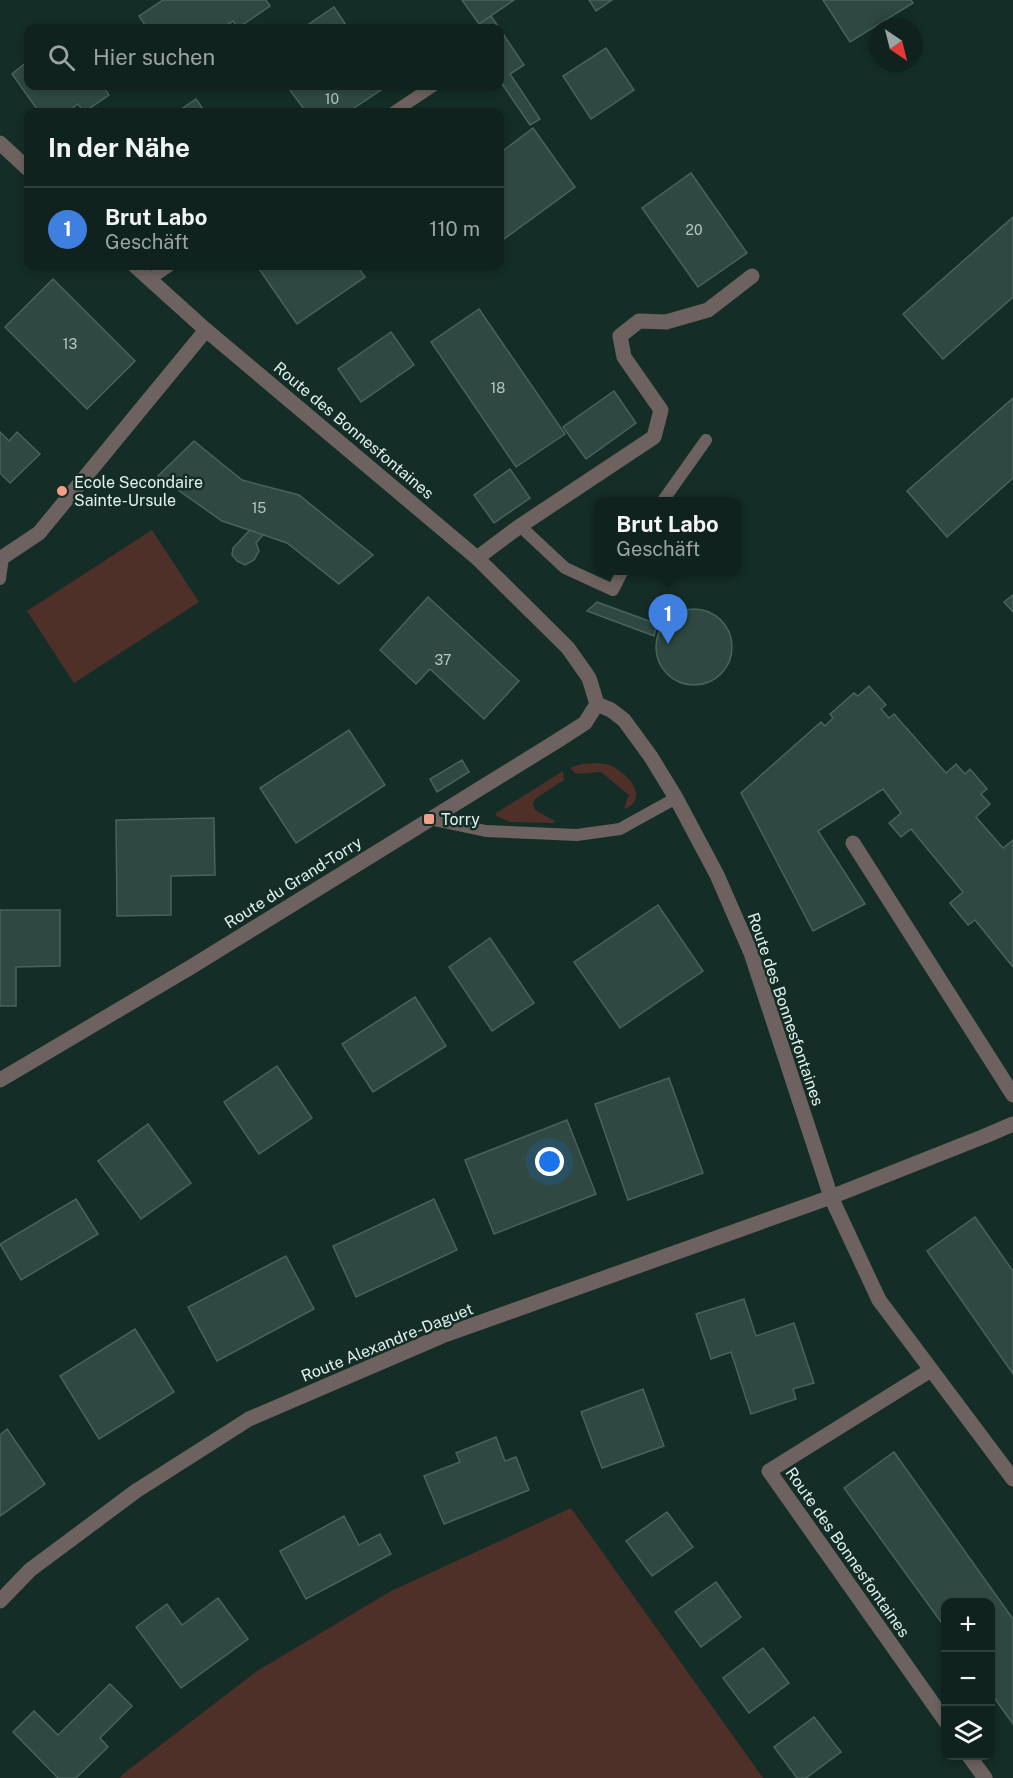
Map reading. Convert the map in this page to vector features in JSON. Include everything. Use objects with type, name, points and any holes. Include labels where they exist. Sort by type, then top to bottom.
[{"type":"street","points":[[0,143],[24,165]]},
{"type":"street","name":"Route des Bonnesfontaines","points":[[140,270],[206,330],[477,558],[568,648],[589,678],[597,704],[611,710],[624,720],[651,757],[676,798],[717,875],[751,953],[831,1197],[879,1300],[1013,1479]]},
{"type":"street","points":[[477,558],[520,526],[654,437],[661,410],[624,357],[620,336],[639,321],[666,322],[708,310],[752,276]]},
{"type":"street","points":[[1,556],[39,533],[206,330]]},
{"type":"street","name":"Route du Grand-Torry","points":[[0,1080],[191,967],[585,723],[597,704]]},
{"type":"street","points":[[853,843],[1013,1095]]},
{"type":"street","points":[[831,1197],[1013,1124]]},
{"type":"street","name":"Route Alexandre-Daguet","points":[[0,1601],[30,1570],[136,1491],[249,1419],[442,1336],[831,1197]]},
{"type":"street","name":"Route des Bonnesfontaines","points":[[931,1370],[770,1471],[941,1716]]},
{"type":"street","points":[[972,1760],[985,1778]]},
{"type":"lane","points":[[400,108],[427,90]]},
{"type":"lane","points":[[150,279],[163,270]]},
{"type":"lane","points":[[665,497],[706,440]]},
{"type":"lane","points":[[520,526],[565,568],[613,590],[620,575]]},
{"type":"lane","points":[[0,579],[1,556]]},
{"type":"lane","points":[[429,819],[486,831],[577,835],[620,830],[676,798]]},
{"type":"shaded area","points":[[152,530],[199,602],[74,683],[27,611]]},
{"type":"shaded area","points":[[581,764],[610,765],[630,780],[636,792],[633,804],[624,808],[629,795],[601,772],[576,774],[570,768]]},
{"type":"shaded area","points":[[563,771],[564,780],[536,798],[533,803],[535,810],[555,821],[553,823],[510,822],[496,816],[496,813]]},
{"type":"shaded area","points":[[571,1508],[763,1778],[120,1778],[257,1671],[391,1591]]},
{"type":"building","points":[[163,0],[266,0],[270,6],[244,24],[235,24],[233,21],[228,24],[144,24],[139,16]]},
{"type":"building","points":[[462,0],[514,0],[479,24]]},
{"type":"building","points":[[589,0],[612,0],[596,11]]},
{"type":"building","points":[[823,0],[911,0],[913,3],[889,18],[869,18],[869,30],[850,42]]},
{"type":"building","points":[[334,7],[345,24],[309,24]]},
{"type":"building","points":[[491,16],[496,24],[479,24]]},
{"type":"building","points":[[504,35],[524,65],[510,74],[540,119],[530,125],[504,87]]},
{"type":"building","points":[[606,48],[634,90],[591,119],[563,76]]},
{"type":"building","points":[[24,64],[24,90],[106,90],[109,95],[90,108],[81,108],[78,104],[72,108],[36,108],[12,74]]},
{"type":"building","points":[[290,90],[381,90],[354,108],[303,108]]},
{"type":"building","points":[[196,99],[202,108],[183,108]]},
{"type":"building","points":[[533,128],[575,187],[504,239],[504,150]]},
{"type":"building","points":[[691,173],[747,253],[698,287],[642,208]]},
{"type":"building","points":[[1013,217],[1013,297],[943,359],[903,314]]},
{"type":"building","points":[[260,270],[360,270],[365,277],[297,324]]},
{"type":"building","points":[[53,279],[135,361],[87,409],[5,327]]},
{"type":"building","points":[[479,309],[565,434],[516,467],[431,342]]},
{"type":"building","points":[[391,332],[414,365],[361,402],[338,369]]},
{"type":"building","points":[[614,391],[636,423],[586,459],[563,427]]},
{"type":"building","points":[[1013,398],[1013,478],[947,537],[907,491]]},
{"type":"building","points":[[0,432],[9,441],[17,432],[40,454],[10,483],[0,473]]},
{"type":"building","points":[[194,441],[242,480],[299,495],[373,555],[339,584],[287,543],[222,521],[158,476]]},
{"type":"building","points":[[510,469],[530,498],[494,523],[474,495]]},
{"type":"building","points":[[250,530],[263,535],[256,543],[259,551],[254,560],[245,565],[232,555],[233,548]]},
{"type":"building","points":[[1013,595],[1013,612],[1004,602]]},
{"type":"building","points":[[428,597],[519,681],[484,719],[430,669],[416,684],[380,650]]},
{"type":"building","points":[[597,602],[657,624],[654,636],[587,611]]},
{"type":"building","points":[[694,609],[709,612],[721,620],[729,632],[732,647],[729,662],[721,674],[709,682],[694,685],[679,682],[667,674],[659,662],[656,647],[659,632],[667,620],[679,612]]},
{"type":"building","points":[[869,686],[886,705],[881,709],[889,718],[894,714],[946,773],[956,764],[965,774],[970,769],[987,789],[981,794],[990,804],[976,817],[1003,848],[1013,840],[1013,967],[975,920],[968,925],[950,903],[963,892],[911,829],[901,837],[889,823],[901,813],[883,789],[818,831],[865,904],[813,931],[741,793],[821,722],[825,726],[833,718],[830,714],[854,693],[858,696]]},
{"type":"building","points":[[349,730],[385,785],[296,843],[260,788]]},
{"type":"building","points":[[462,760],[469,772],[437,792],[430,779]]},
{"type":"building","points":[[214,818],[215,875],[171,876],[171,915],[117,916],[116,820]]},
{"type":"building","points":[[658,905],[703,971],[620,1028],[574,962]]},
{"type":"building","points":[[0,910],[60,910],[60,966],[16,967],[16,1006],[0,1006]]},
{"type":"building","points":[[490,938],[534,1003],[492,1031],[449,967]]},
{"type":"building","points":[[415,997],[446,1046],[373,1092],[342,1044]]},
{"type":"building","points":[[277,1066],[312,1118],[259,1154],[224,1102]]},
{"type":"building","points":[[669,1078],[703,1173],[628,1200],[595,1104]]},
{"type":"building","points":[[567,1120],[596,1194],[494,1234],[465,1160]]},
{"type":"building","points":[[148,1124],[191,1183],[141,1219],[98,1161]]},
{"type":"building","points":[[76,1199],[98,1234],[21,1280],[0,1244]]},
{"type":"building","points":[[434,1199],[457,1250],[356,1297],[333,1246]]},
{"type":"building","points":[[975,1217],[1013,1271],[1013,1374],[927,1251]]},
{"type":"building","points":[[286,1256],[314,1309],[217,1361],[188,1307]]},
{"type":"building","points":[[744,1299],[756,1336],[794,1323],[814,1383],[793,1389],[796,1399],[751,1414],[731,1352],[711,1359],[696,1314]]},
{"type":"building","points":[[135,1329],[174,1392],[99,1439],[60,1376]]},
{"type":"building","points":[[643,1389],[664,1446],[602,1468],[581,1412]]},
{"type":"building","points":[[7,1429],[45,1484],[0,1516],[0,1435]]},
{"type":"building","points":[[496,1437],[505,1461],[516,1457],[529,1490],[444,1524],[424,1476],[460,1462],[456,1453]]},
{"type":"building","points":[[894,1452],[1013,1619],[1013,1724],[995,1699],[995,1598],[941,1598],[941,1622],[844,1488]]},
{"type":"building","points":[[667,1512],[693,1547],[652,1576],[626,1541]]},
{"type":"building","points":[[344,1516],[359,1545],[380,1534],[391,1554],[306,1599],[280,1551]]},
{"type":"building","points":[[716,1582],[741,1617],[701,1647],[675,1612]]},
{"type":"building","points":[[218,1598],[248,1639],[181,1688],[136,1627],[167,1604],[182,1625]]},
{"type":"building","points":[[763,1648],[789,1683],[749,1713],[723,1678]]},
{"type":"building","points":[[110,1684],[132,1706],[100,1738],[108,1747],[76,1778],[58,1778],[13,1732],[34,1711],[58,1735]]},
{"type":"building","points":[[814,1717],[841,1752],[806,1778],[797,1778],[774,1747]]},
{"type":"place","name":"Ecole Secondaire Sainte-Ursule","points":[[62,491]]},
{"type":"place","name":"Brut Labo","points":[[668,644]]},
{"type":"place","name":"Torry","points":[[429,819]]}]
